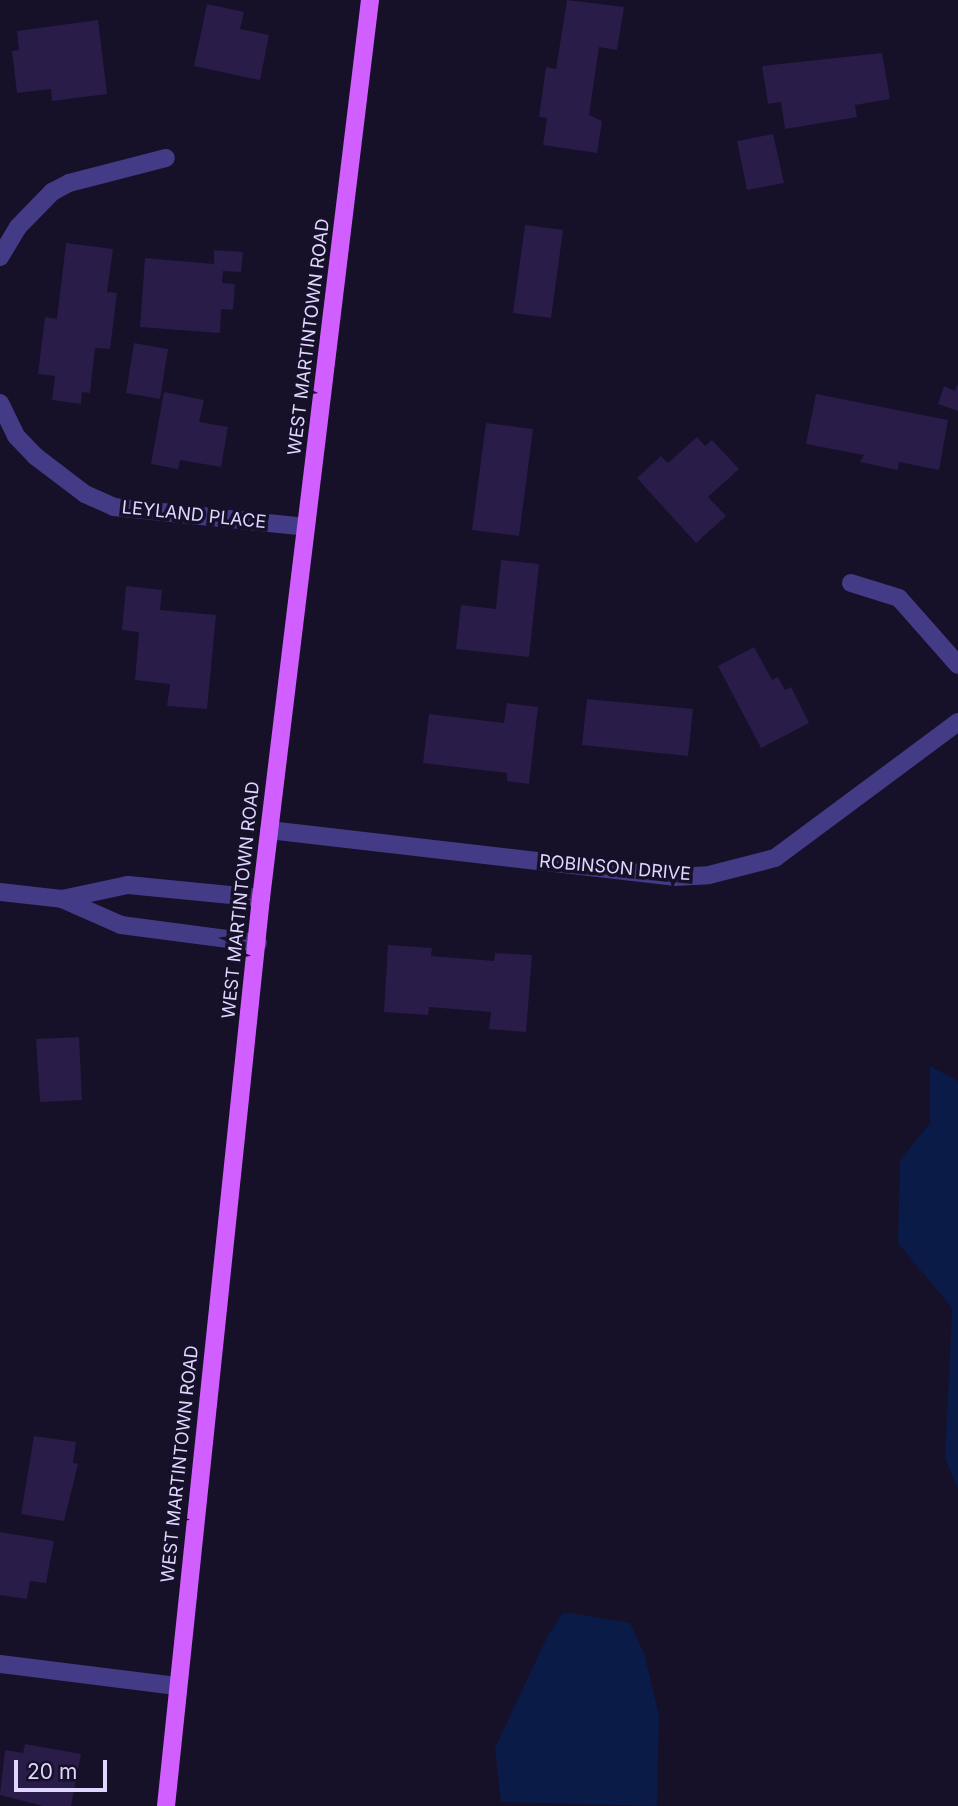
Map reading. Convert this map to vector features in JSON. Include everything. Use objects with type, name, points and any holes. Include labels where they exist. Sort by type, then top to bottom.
[{"type":"main road","name":"WEST MARTINTOWN ROAD","points":[[166,1806],[261,898],[370,0]]},
{"type":"street","points":[[0,257],[18,227],[52,192],[69,183],[166,158]]},
{"type":"street","name":"LEYLAND PLACE","points":[[0,403],[16,436],[35,456],[85,494],[114,507],[306,527]]},
{"type":"street","points":[[851,583],[899,598],[958,665]]},
{"type":"street","name":"ROBINSON DRIVE","points":[[269,830],[674,877],[709,875],[775,858],[958,722]]},
{"type":"street","points":[[62,899],[128,885],[261,898]]},
{"type":"street","points":[[0,892],[62,899],[121,925],[258,943]]},
{"type":"street","points":[[0,1664],[177,1686]]},
{"type":"water","points":[[930,1066],[958,1081],[958,1489],[945,1458],[952,1308],[898,1243],[900,1160],[930,1123]]},
{"type":"water","points":[[564,1612],[630,1623],[644,1653],[659,1716],[657,1806],[501,1802],[495,1748],[548,1635]]},
{"type":"building","points":[[567,0],[624,7],[617,50],[599,47],[589,115],[602,121],[597,153],[543,145],[547,118],[539,117],[546,67],[556,69]]},
{"type":"building","points":[[207,4],[244,12],[240,29],[269,35],[260,80],[194,66]]},
{"type":"building","points":[[98,20],[107,94],[52,101],[51,89],[17,93],[12,51],[19,50],[17,31]]},
{"type":"building","points":[[882,53],[890,99],[855,105],[857,117],[785,129],[781,102],[768,104],[762,66]]},
{"type":"building","points":[[773,134],[784,183],[747,190],[737,141]]},
{"type":"building","points":[[525,225],[563,230],[551,318],[513,313]]},
{"type":"building","points":[[66,243],[113,249],[107,292],[117,293],[110,349],[95,348],[90,393],[82,392],[81,404],[52,400],[55,376],[38,374],[45,317],[57,319]]},
{"type":"building","points":[[214,250],[243,252],[241,272],[223,271],[222,283],[235,284],[233,310],[221,309],[220,333],[140,327],[145,258],[214,264]]},
{"type":"building","points":[[134,343],[168,349],[160,399],[126,393]]},
{"type":"building","points":[[958,384],[958,411],[938,404],[944,386],[955,391]]},
{"type":"building","points":[[164,392],[204,400],[199,422],[228,427],[221,467],[180,460],[178,469],[151,464]]},
{"type":"building","points":[[816,394],[948,420],[939,470],[899,462],[898,470],[860,462],[864,455],[806,444]]},
{"type":"building","points":[[486,423],[533,429],[519,536],[472,530]]},
{"type":"building","points":[[697,437],[705,446],[712,440],[739,469],[708,497],[726,516],[696,543],[637,478],[661,456],[668,463]]},
{"type":"building","points":[[501,560],[539,564],[529,657],[456,649],[461,605],[496,609]]},
{"type":"building","points":[[126,586],[162,590],[160,610],[216,615],[207,709],[167,706],[170,684],[135,680],[139,632],[122,630]]},
{"type":"building","points":[[754,647],[772,680],[778,677],[785,690],[791,687],[809,723],[761,748],[718,666]]},
{"type":"building","points":[[587,699],[693,709],[688,756],[582,745]]},
{"type":"building","points":[[507,703],[538,707],[529,784],[507,781],[507,773],[423,763],[429,714],[504,723]]},
{"type":"building","points":[[388,945],[432,948],[431,956],[494,961],[495,953],[532,955],[526,1032],[489,1029],[491,1012],[429,1007],[428,1015],[384,1012]]},
{"type":"building","points":[[79,1037],[82,1100],[40,1102],[36,1039]]},
{"type":"building","points":[[34,1436],[76,1442],[73,1463],[78,1464],[64,1521],[21,1514]]},
{"type":"building","points":[[0,1532],[54,1541],[46,1583],[30,1581],[27,1599],[0,1595]]},
{"type":"building","points":[[25,1744],[81,1754],[71,1806],[43,1806],[0,1795],[5,1750],[23,1753]]}]
